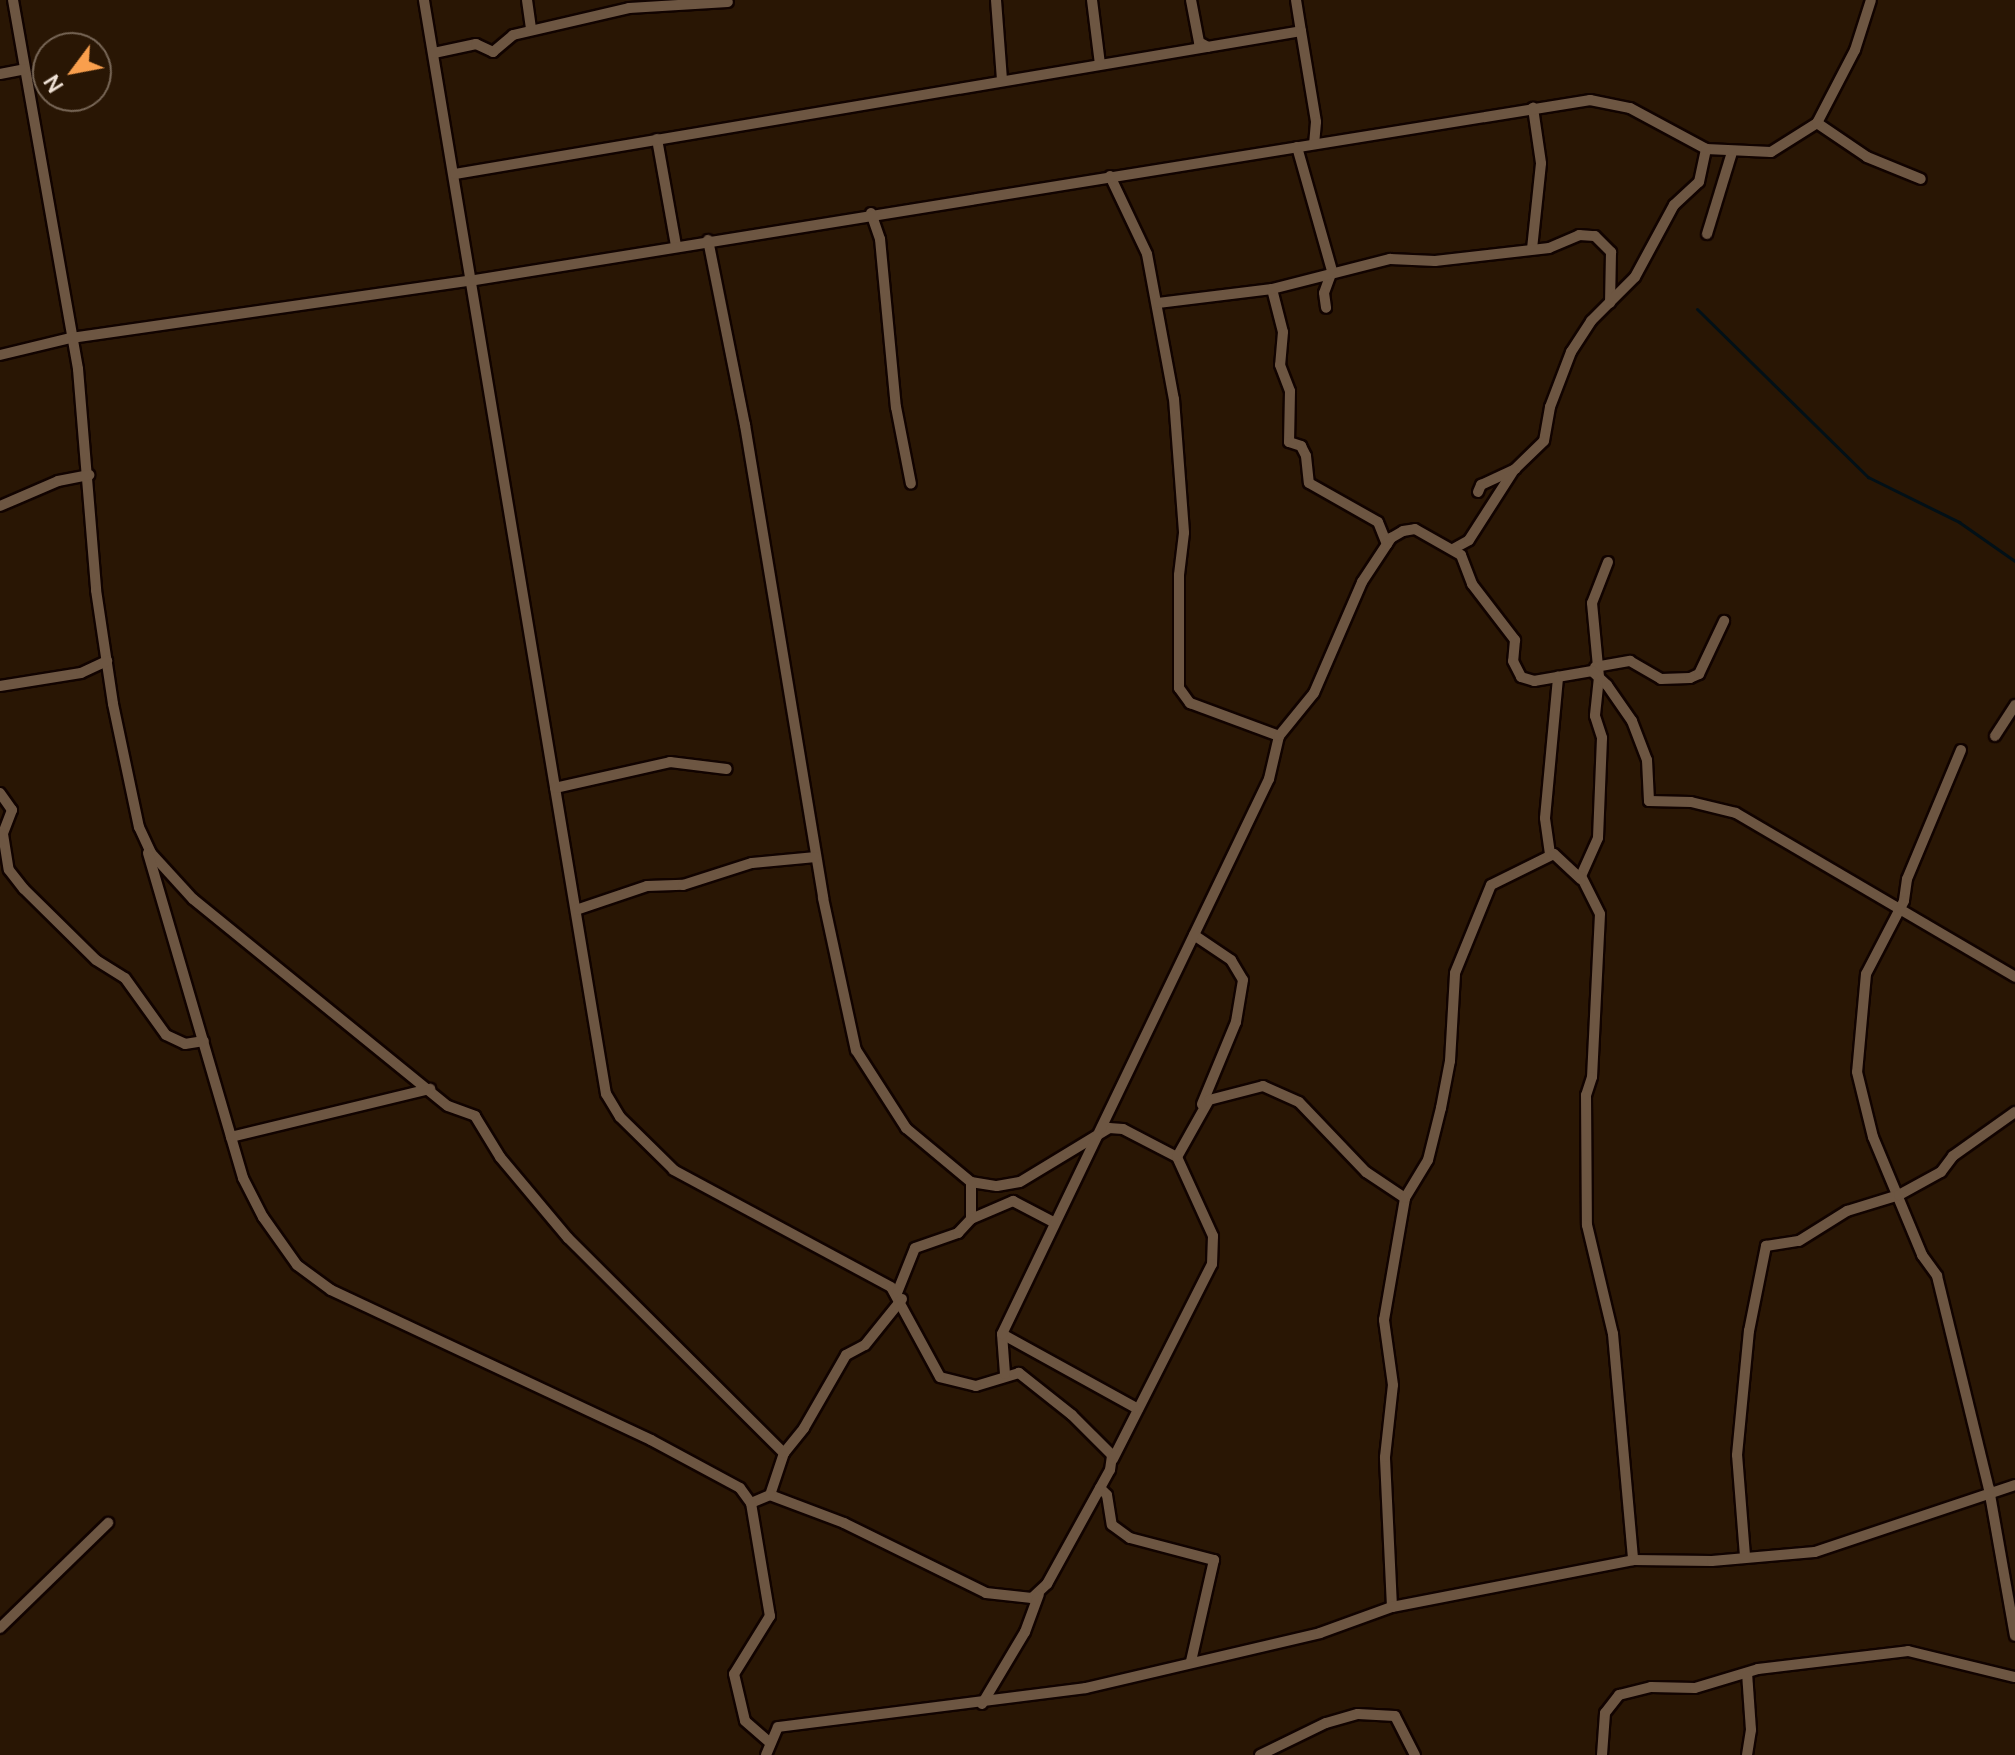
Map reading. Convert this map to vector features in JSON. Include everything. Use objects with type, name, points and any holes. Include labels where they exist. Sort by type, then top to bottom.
[{"type":"street","points":[[13,0],[71,338],[89,475],[96,590],[122,756],[231,1137],[263,1217],[297,1265],[331,1290],[651,1440],[740,1488],[751,1503],[770,1616],[734,1674],[745,1721],[769,1742]]},
{"type":"street","points":[[424,0],[576,910],[598,1066],[620,1117],[674,1170],[900,1296],[926,1359],[940,1377],[976,1386],[1005,1374],[1027,1376],[1113,1459]]},
{"type":"street","points":[[527,0],[531,30]]},
{"type":"street","points":[[996,0],[1002,79]]},
{"type":"street","points":[[1092,0],[1100,64]]},
{"type":"street","points":[[1191,0],[1199,42],[1208,47]]},
{"type":"street","points":[[1296,0],[1316,122],[1314,144]]},
{"type":"street","points":[[0,355],[71,338],[469,281],[871,213],[1533,108],[1604,101],[1630,108],[1706,149],[1771,152],[1817,123],[1855,50],[1871,0]]},
{"type":"street","points":[[434,53],[476,44],[493,52],[513,35],[662,3],[728,2]]},
{"type":"street","points":[[455,174],[1002,79],[1301,31]]},
{"type":"street","points":[[0,74],[25,69]]},
{"type":"street","points":[[1532,249],[1541,163],[1533,108]]},
{"type":"street","points":[[1817,123],[1867,157],[1921,179]]},
{"type":"street","points":[[657,139],[676,246]]},
{"type":"street","points":[[1297,147],[1331,274],[1324,288],[1326,308]]},
{"type":"street","points":[[1453,549],[1469,540],[1515,469],[1544,441],[1563,369],[1591,321],[1635,277],[1674,205],[1699,182],[1706,149]]},
{"type":"street","points":[[1707,234],[1732,152]]},
{"type":"street","points":[[1110,176],[1137,226],[1158,303],[1181,459],[1184,533],[1179,575],[1179,688],[1190,703],[1279,736]]},
{"type":"street","points":[[871,213],[880,239],[896,407],[911,484]]},
{"type":"street","points":[[1158,303],[1272,289],[1390,259],[1435,261],[1532,249],[1595,236],[1611,252],[1610,303]]},
{"type":"street","points":[[708,240],[748,439],[816,857],[856,1050],[906,1128],[976,1184],[1055,1223]]},
{"type":"street","points":[[1272,289],[1283,332],[1280,365],[1290,391],[1289,442],[1306,456],[1309,483],[1378,522],[1387,544]]},
{"type":"street","points":[[1478,492],[1481,485],[1515,469]]},
{"type":"street","points":[[0,506],[58,481],[89,475]]},
{"type":"street","points":[[1005,1374],[1002,1334],[1269,779],[1279,736],[1314,693],[1362,582],[1387,544],[1403,531],[1415,529],[1453,549],[1515,640],[1513,661],[1521,677],[1558,677],[1582,670],[1599,671],[1630,661],[1661,679],[1690,678],[1699,674],[1724,621]]},
{"type":"street","points":[[1581,879],[1598,838],[1599,671],[1592,603],[1608,562]]},
{"type":"street","points":[[0,686],[81,673],[107,661]]},
{"type":"street","points":[[1599,671],[1636,729],[1647,760],[1649,801],[1691,802],[1736,813],[2015,977]]},
{"type":"street","points":[[1550,854],[1545,818],[1558,677]]},
{"type":"street","points":[[1995,736],[2015,705]]},
{"type":"street","points":[[1961,750],[1899,909],[1866,974],[1857,1072],[1873,1137],[1922,1255],[1937,1276],[1989,1489],[2015,1636]]},
{"type":"street","points":[[555,788],[670,762],[727,769]]},
{"type":"street","points":[[0,793],[12,810],[3,834],[9,870],[24,889],[96,960],[125,978],[166,1035],[185,1044],[204,1041]]},
{"type":"street","points":[[146,846],[193,899],[448,1106],[475,1116],[500,1157],[568,1238],[784,1453]]},
{"type":"street","points":[[1392,1607],[1385,1457],[1393,1385],[1384,1320],[1405,1198],[1428,1160],[1437,1128],[1450,1061],[1455,973],[1466,934],[1491,885],[1550,854],[1558,856],[1581,879],[1600,914],[1592,1077],[1586,1095],[1587,1225],[1613,1334],[1633,1560]]},
{"type":"street","points":[[576,910],[647,886],[683,885],[752,863],[816,857]]},
{"type":"street","points":[[1177,1157],[1236,1022],[1243,980],[1231,960],[1194,935]]},
{"type":"street","points":[[1200,1110],[1209,1100],[1263,1086],[1299,1102],[1366,1172],[1405,1198]]},
{"type":"street","points":[[231,1137],[430,1089]]},
{"type":"street","points":[[1745,1556],[1737,1455],[1749,1331],[1766,1246],[1799,1241],[1847,1211],[1899,1195],[1941,1172],[1953,1156],[2015,1112]]},
{"type":"street","points":[[976,1184],[1020,1182],[1109,1128],[1123,1129],[1177,1157],[1199,1199],[1215,1251],[1100,1488],[1040,1592],[1025,1632],[982,1704]]},
{"type":"street","points":[[971,1219],[976,1184]]},
{"type":"street","points":[[770,1495],[784,1453],[804,1428],[846,1355],[865,1345],[900,1296],[915,1248],[958,1233],[971,1219],[1013,1201]]},
{"type":"street","points":[[1002,1334],[1138,1409]]},
{"type":"street","points":[[766,1755],[778,1727],[982,1704],[1086,1688],[1320,1633],[1392,1607],[1633,1560],[1815,1552],[1989,1489],[2015,1485]]},
{"type":"street","points":[[1100,1488],[1107,1495],[1112,1525],[1130,1538],[1214,1560],[1191,1661]]},
{"type":"street","points":[[751,1503],[770,1495],[844,1523],[986,1593],[1022,1600],[1040,1592]]},
{"type":"street","points":[[0,1628],[108,1523]]},
{"type":"street","points":[[1602,1755],[1605,1713],[1619,1695],[1651,1687],[1695,1688],[1747,1673],[1908,1651],[2015,1677]]},
{"type":"street","points":[[1747,1673],[1751,1730],[1747,1755]]},
{"type":"street","points":[[1260,1755],[1358,1714],[1395,1716],[1415,1755]]},
{"type":"street","points":[[1290,1740],[1290,1755]]},
{"type":"waterway","points":[[1697,309],[1868,477],[1959,522],[2015,561]]}]
